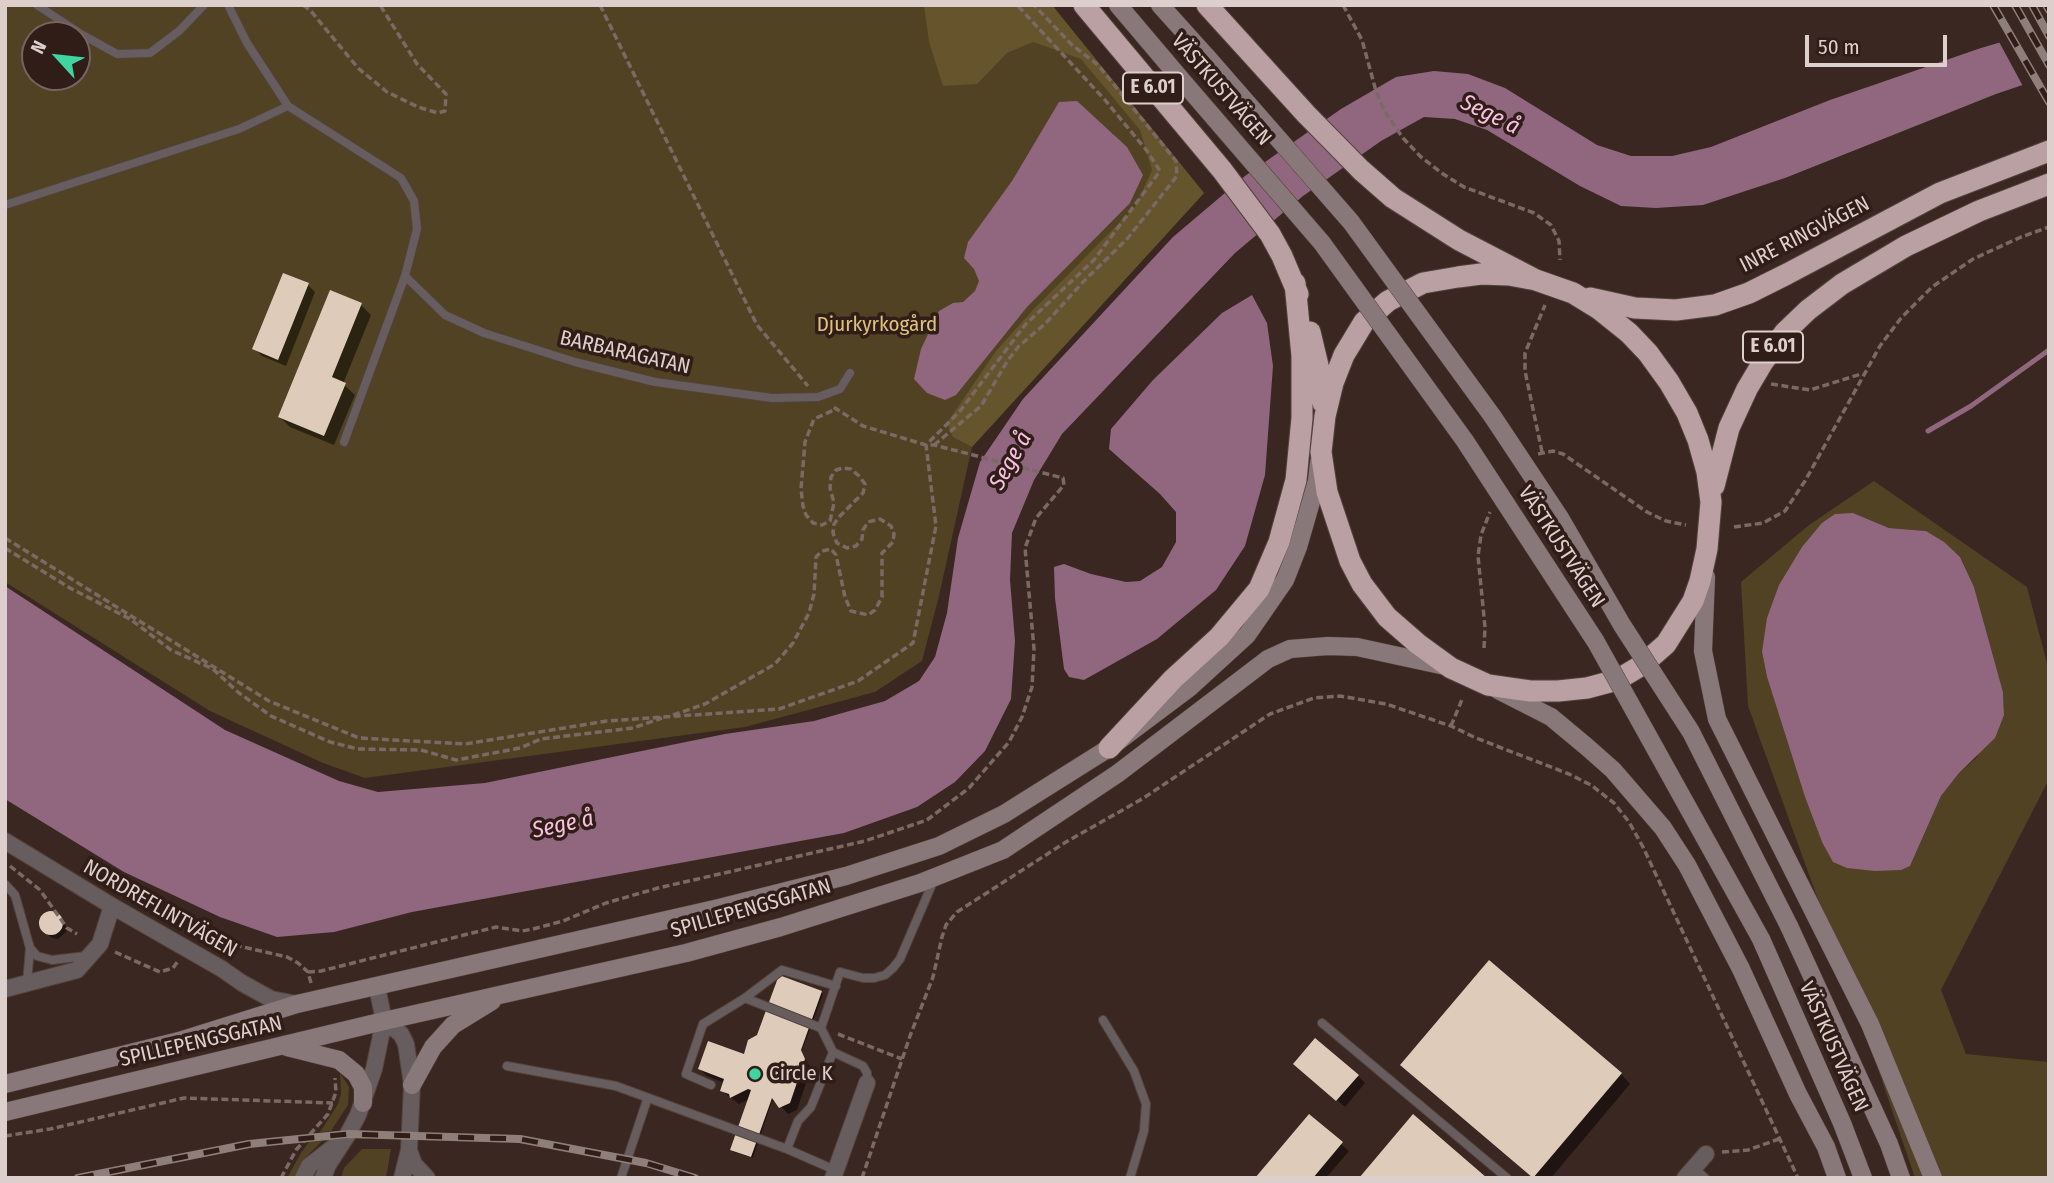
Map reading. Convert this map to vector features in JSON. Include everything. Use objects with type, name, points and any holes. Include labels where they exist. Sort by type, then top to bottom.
[{"type":"highway","name":"E 6.01","points":[[1084,5],[1222,170],[1270,234],[1295,283],[1321,378],[1325,416]]},
{"type":"highway","points":[[1207,5],[1306,114],[1393,198],[1471,247],[1536,279],[1573,293],[1599,309],[1629,333],[1648,353],[1687,414],[1707,472],[1711,502],[1707,549],[1700,581],[1682,621],[1666,644],[1642,665],[1617,680],[1587,688],[1530,691],[1489,685],[1451,668],[1418,644],[1388,617],[1362,584],[1350,561],[1327,492],[1321,453],[1325,416],[1333,383],[1344,355],[1364,323],[1388,301],[1423,283],[1458,277],[1509,275],[1536,279]]},
{"type":"highway","name":"INRE RINGVÄGEN","points":[[1573,293],[1635,308],[1676,310],[1715,305],[1749,293],[1940,193],[2049,151]]},
{"type":"highway","name":"E 6.01","points":[[1711,502],[1717,468],[1729,428],[1746,389],[1785,332],[1808,310],[1842,284],[1906,246],[1966,217],[2049,184]]},
{"type":"highway","points":[[1109,748],[1172,679],[1219,637],[1259,589],[1279,542],[1296,480],[1302,418],[1302,356],[1295,283]]},
{"type":"main road","name":"VÄSTKUSTVÄGEN","points":[[1118,5],[1322,243],[1465,441],[1596,642],[1761,939],[1842,1123],[1863,1178]]},
{"type":"main road","name":"VÄSTKUSTVÄGEN","points":[[1160,5],[1350,222],[1493,417],[1560,518],[1622,625],[1691,732],[1789,926],[1889,1144],[1901,1178]]},
{"type":"main road","name":"SPILLEPENGSGATAN","points":[[5,1084],[179,1041],[298,1004],[719,908],[846,876],[939,845],[1004,814],[1109,748],[1189,688],[1247,635],[1285,580],[1298,547],[1317,481],[1321,453]]},
{"type":"main road","points":[[1707,549],[1703,651],[1717,719],[1870,1024],[1933,1178]]},
{"type":"main road","name":"SPILLEPENGSGATAN","points":[[5,1112],[503,993],[686,953],[781,927],[935,877],[1003,850],[1117,774],[1268,659],[1290,649],[1357,647],[1427,660],[1451,668]]},
{"type":"main road","points":[[1489,685],[1551,718],[1587,747],[1613,769],[1663,828],[1687,865],[1741,969],[1798,1094],[1826,1147],[1837,1178]]},
{"type":"main road","points":[[412,1085],[433,1047],[453,1025],[503,993]]},
{"type":"main road","points":[[284,1046],[339,1060],[356,1074],[363,1087],[363,1103]]},
{"type":"street","name":"NORDREFLINTVÄGEN","points":[[5,841],[178,950],[271,999],[298,1004]]},
{"type":"street","points":[[5,989],[76,970],[100,944],[112,906]]},
{"type":"street","points":[[323,1178],[363,1103],[374,1069],[384,1021],[377,987]]},
{"type":"street","points":[[384,1021],[401,1034],[406,1044],[412,1085],[409,1150],[402,1178]]},
{"type":"street","points":[[834,1174],[867,1083]]},
{"type":"street","points":[[303,1178],[309,1166],[344,1139]]},
{"type":"street","points":[[409,1150],[414,1164],[427,1178]]},
{"type":"street","points":[[1695,1174],[1706,1154]]},
{"type":"lane","points":[[37,5],[80,34],[117,54],[150,53],[178,31],[204,5]]},
{"type":"lane","points":[[228,5],[247,43],[288,106],[401,178],[414,201],[417,229],[405,276],[344,442]]},
{"type":"lane","points":[[5,205],[239,129],[288,106]]},
{"type":"lane","name":"BARBARAGATAN","points":[[405,276],[445,315],[484,333],[575,362],[655,382],[772,398],[818,397]]},
{"type":"lane","points":[[818,397],[840,389],[850,373]]},
{"type":"lane","points":[[821,1028],[841,972],[874,978],[885,975],[900,959],[935,877]]},
{"type":"lane","points":[[5,884],[15,895],[30,948],[27,984]]},
{"type":"lane","points":[[30,948],[37,956],[52,960],[91,956]]},
{"type":"lane","points":[[711,1085],[686,1074],[703,1024],[745,998],[782,970],[836,986]]},
{"type":"lane","points":[[745,998],[821,1028],[833,1052],[849,1057],[863,1066],[867,1073],[867,1083]]},
{"type":"lane","points":[[1103,1020],[1134,1071],[1146,1104],[1144,1130],[1130,1178]]},
{"type":"lane","points":[[1322,1023],[1507,1178]]},
{"type":"lane","points":[[787,1149],[798,1121],[811,1108],[833,1052]]},
{"type":"lane","points":[[507,1066],[616,1086],[647,1100],[787,1149],[834,1174]]},
{"type":"lane","points":[[621,1178],[647,1100]]},
{"type":"path","points":[[303,5],[358,68],[387,93],[418,107],[438,113],[445,111],[446,94],[416,64],[380,5]]},
{"type":"path","points":[[198,937],[287,957],[308,972],[321,971],[496,927],[522,931],[533,929],[658,888],[865,841],[927,820],[969,789],[1009,742],[1022,717],[1032,687],[1034,649],[1025,548],[1036,518],[1064,485],[1063,478],[926,445],[863,426],[818,397],[757,325],[600,5]]},
{"type":"path","points":[[926,445],[960,411],[1025,325],[1094,260],[1160,171],[1105,100],[1017,5]]},
{"type":"path","points":[[934,445],[981,406],[1019,346],[1045,324],[1127,239],[1177,176],[1176,161],[1098,65],[1072,45],[1034,5]]},
{"type":"path","points":[[1343,5],[1362,40],[1385,112],[1403,138],[1421,157],[1464,187],[1534,213],[1551,225],[1559,241],[1560,260]]},
{"type":"path","points":[[1734,527],[1763,523],[1785,510],[1805,481],[1880,346],[1901,318],[1932,287],[1973,259],[2049,227]]},
{"type":"path","points":[[1545,305],[1525,353],[1525,371],[1534,424],[1542,452],[1553,450],[1563,454],[1647,512],[1666,521],[1686,525]]},
{"type":"path","points":[[1746,389],[1773,383],[1810,390],[1863,374]]},
{"type":"path","points":[[5,548],[70,588],[130,619],[172,650],[213,669],[239,694],[271,716],[330,742],[358,749],[421,750],[456,760],[520,748],[541,739],[633,728],[705,704],[775,664],[793,643],[809,613],[814,594],[816,557],[822,551],[831,549],[836,555],[845,597],[851,611],[867,615],[875,610],[882,597],[882,553],[893,542],[891,526],[880,519],[868,522],[862,539],[856,546],[847,548],[837,543],[833,533],[834,524],[840,516],[863,493],[864,484],[859,476],[851,468],[843,468],[836,470],[831,477],[830,488],[834,503],[830,521],[822,525],[813,523],[803,506],[805,442],[814,419],[836,408]]},
{"type":"path","points":[[5,538],[269,701],[359,738],[465,744],[607,721],[779,709],[858,681],[913,643],[936,526],[926,445]]},
{"type":"path","points":[[1484,648],[1485,627],[1478,556],[1481,535],[1491,510]]},
{"type":"path","points":[[862,1178],[939,961],[946,925],[957,912],[1066,842],[1142,799],[1270,714],[1314,698],[1340,696],[1386,704],[1451,726],[1569,774],[1591,785],[1614,803],[1643,847],[1798,1178]]},
{"type":"path","points":[[1451,726],[1463,697]]},
{"type":"path","points":[[5,862],[40,890],[67,928],[76,934]]},
{"type":"path","points":[[110,950],[160,972],[173,968],[178,950]]},
{"type":"path","points":[[821,1028],[902,1059]]},
{"type":"path","points":[[281,1178],[296,1150],[328,1114],[333,1104],[336,1092],[334,1070]]},
{"type":"path","points":[[5,1136],[50,1129],[184,1098],[333,1104]]},
{"type":"path","points":[[1706,1154],[1748,1150],[1780,1139]]},
{"type":"green space","name":"Djurkyrkogård","points":[[5,5],[1052,5],[1204,193],[972,447],[922,661],[875,692],[745,727],[365,778],[323,763],[210,711],[5,582]]},
{"type":"green space","points":[[1874,481],[2027,587],[2049,671],[2049,779],[1941,990],[1966,1054],[2049,1062],[2049,1178],[1915,1178],[1859,1013],[1748,706],[1741,582],[1809,525]],"holes":[[[1853,513],[1889,528],[1926,531],[1960,557],[1974,587],[2003,692],[2004,715],[1976,758],[1959,773],[1941,796],[1910,866],[1822,842],[1767,677],[1762,652]]]},
{"type":"green space","points":[[340,1073],[349,1087],[348,1105],[331,1131],[320,1132],[338,1104],[341,1094]]},
{"type":"green space","points":[[322,1141],[305,1158],[295,1178],[287,1178],[309,1142]]},
{"type":"green space","points":[[362,1149],[391,1149],[386,1178],[341,1178],[344,1168]]},
{"type":"shaded area","points":[[924,5],[1052,5],[1204,193],[972,447],[953,437],[947,423],[996,351],[1135,207],[1152,170],[1140,130],[1081,59],[1033,42],[1007,53],[977,84],[943,86],[929,42]]},
{"type":"water","name":"Sege å","points":[[2049,28],[2049,76],[1996,94],[1785,178],[1703,205],[1656,208],[1621,206],[1580,186],[1487,130],[1455,119],[1424,117],[1381,141],[1303,196],[1235,253],[1062,434],[1034,480],[1012,533],[1010,580],[1015,641],[1011,699],[985,751],[955,782],[917,807],[844,833],[412,912],[334,932],[277,937],[220,917],[124,872],[5,799],[5,586],[225,730],[339,781],[378,792],[485,783],[725,734],[814,721],[885,701],[919,681],[935,657],[947,613],[958,538],[980,462],[1023,399],[1173,237],[1245,176],[1341,109],[1396,77],[1434,71],[1468,74],[1505,88],[1597,145],[1631,156],[1672,156],[1711,147],[1830,100],[1981,48]]},
{"type":"water","points":[[1077,101],[1127,147],[1143,175],[1130,203],[1027,307],[956,395],[945,400],[927,393],[914,379],[921,349],[939,311],[953,303],[963,302],[975,291],[979,281],[974,269],[964,258],[968,242],[1012,181],[1059,102]]},
{"type":"water","points":[[1252,295],[1267,323],[1273,366],[1265,475],[1245,546],[1216,590],[1157,639],[1084,680],[1069,677],[1064,669],[1054,567],[1064,564],[1126,582],[1140,581],[1162,567],[1176,542],[1176,512],[1160,494],[1109,449],[1111,429],[1153,380],[1222,313]]},
{"type":"water","points":[[1853,513],[1889,528],[1926,531],[1944,542],[1960,557],[1974,587],[2003,692],[2004,715],[1995,738],[1959,773],[1941,796],[1910,866],[1901,870],[1847,868],[1833,862],[1822,842],[1805,797],[1767,677],[1762,652],[1767,618],[1779,585],[1802,547],[1822,523],[1835,514]]},
{"type":"pier","points":[[2049,25],[2049,80],[2024,88],[1998,40]]},
{"type":"building","points":[[283,273],[309,283],[278,360],[252,349]]},
{"type":"building","points":[[330,290],[362,303],[332,377],[346,383],[324,436],[278,417]]},
{"type":"building","points":[[51,911],[60,914],[63,923],[60,932],[51,935],[42,932],[39,923],[42,914]]},
{"type":"building","points":[[1489,960],[1622,1073],[1533,1178],[1400,1065]]},
{"type":"building","points":[[779,975],[822,991],[801,1050],[805,1059],[790,1103],[779,1108],[772,1098],[751,1157],[730,1150],[751,1090],[730,1098],[729,1094],[720,1091],[724,1079],[698,1069],[708,1041],[744,1054],[748,1040],[757,1035]]},
{"type":"building","points":[[1315,1038],[1359,1075],[1336,1101],[1293,1064]]},
{"type":"building","points":[[1309,1114],[1343,1142],[1313,1178],[1255,1178]]},
{"type":"building","points":[[1413,1114],[1487,1178],[1359,1178]]},
{"type":"waterway","points":[[1928,431],[1971,406],[2049,350]]},
{"type":"railway","points":[[1993,5],[2049,102]]},
{"type":"railway","points":[[2015,5],[2049,65]]},
{"type":"railway","points":[[2032,5],[2049,36]]},
{"type":"railway","points":[[2046,5],[2049,10]]},
{"type":"railway","points":[[78,1178],[249,1144],[348,1134],[520,1139],[646,1163],[695,1178]]},
{"type":"place","name":"Circle K","points":[[755,1074]]}]
